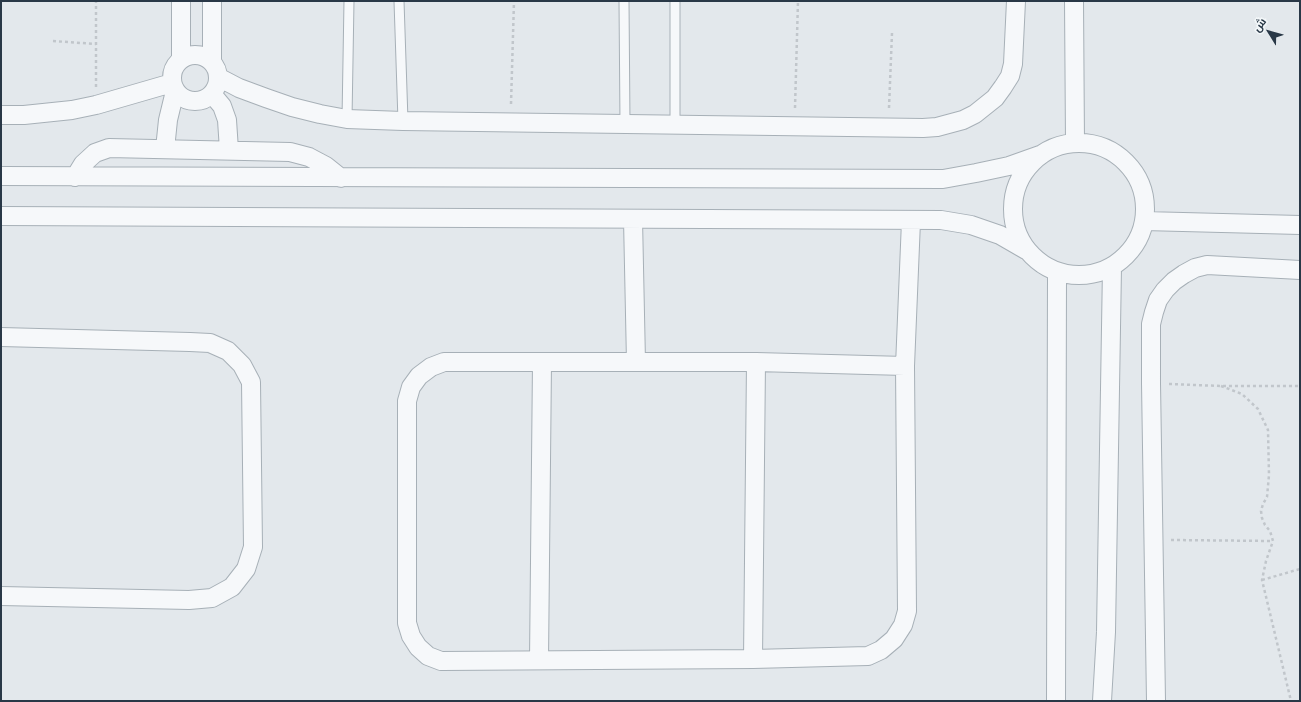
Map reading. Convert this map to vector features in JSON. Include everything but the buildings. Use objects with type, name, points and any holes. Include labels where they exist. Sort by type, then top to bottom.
[{"type":"street","points":[[181,1],[181,58]]},
{"type":"street","points":[[173,87],[181,97],[189,101],[197,101],[206,99],[212,94],[218,83],[215,69],[212,1]]},
{"type":"street","points":[[165,149],[173,87],[171,76],[173,69],[181,58],[197,54],[205,56],[215,69],[246,90],[286,105],[347,119],[889,128],[937,127],[963,120],[975,114],[995,98],[1004,87],[1010,76],[1013,64],[1016,1]]},
{"type":"street","points":[[1074,1],[1075,143]]},
{"type":"street","points":[[1,115],[24,116],[48,114],[96,105],[173,87]]},
{"type":"street","points":[[212,94],[222,106],[227,120],[229,150]]},
{"type":"street","points":[[1,176],[943,179],[1009,166],[1063,145],[1075,143],[1094,144],[1112,152],[1128,164],[1139,180],[1145,207],[1144,221],[1138,239],[1127,255],[1112,266],[1095,274],[1076,276],[1057,272],[1040,264],[1026,250],[1017,235],[1014,224],[1013,200],[1018,183],[1027,168],[1040,155]]},
{"type":"street","points":[[75,177],[82,164],[95,153],[109,148],[290,152],[308,157],[326,166],[341,178]]},
{"type":"street","points":[[1,216],[941,220],[971,225],[1000,235],[1026,250]]},
{"type":"street","points":[[633,219],[636,362]]},
{"type":"street","points":[[905,366],[756,362],[444,362],[431,367],[419,376],[411,387],[407,402],[407,623],[411,636],[418,647],[428,656],[441,661],[753,660],[868,656],[881,650],[894,639],[903,625],[907,611],[905,366],[911,221]]},
{"type":"street","points":[[1144,221],[1300,225]]},
{"type":"street","points":[[1156,701],[1151,324],[1158,300],[1174,281],[1195,268],[1207,265],[1300,270]]},
{"type":"street","points":[[1102,701],[1106,624],[1112,266]]},
{"type":"street","points":[[1056,701],[1057,272]]},
{"type":"street","points":[[1,337],[210,343],[228,351],[242,365],[251,382],[253,547],[246,569],[232,587],[212,598],[189,600],[1,596]]},
{"type":"street","points":[[539,660],[542,362]]},
{"type":"street","points":[[753,660],[756,362]]},
{"type":"lane","points":[[347,119],[348,1]]},
{"type":"lane","points":[[399,1],[404,121]]},
{"type":"lane","points":[[624,1],[624,124]]},
{"type":"lane","points":[[675,125],[676,1]]},
{"type":"path","points":[[96,1],[96,105]]},
{"type":"path","points":[[511,122],[514,1]]},
{"type":"path","points":[[795,126],[798,1]]},
{"type":"path","points":[[889,128],[892,33]]},
{"type":"path","points":[[53,41],[96,44]]},
{"type":"path","points":[[1151,383],[1221,386],[1300,386]]},
{"type":"path","points":[[1221,386],[1242,394],[1258,409],[1268,430],[1269,475],[1267,498],[1261,511],[1262,518],[1265,525],[1270,530],[1273,541],[1266,560],[1262,580],[1292,701]]},
{"type":"path","points":[[1153,540],[1273,541]]},
{"type":"path","points":[[1262,580],[1300,569]]}]
